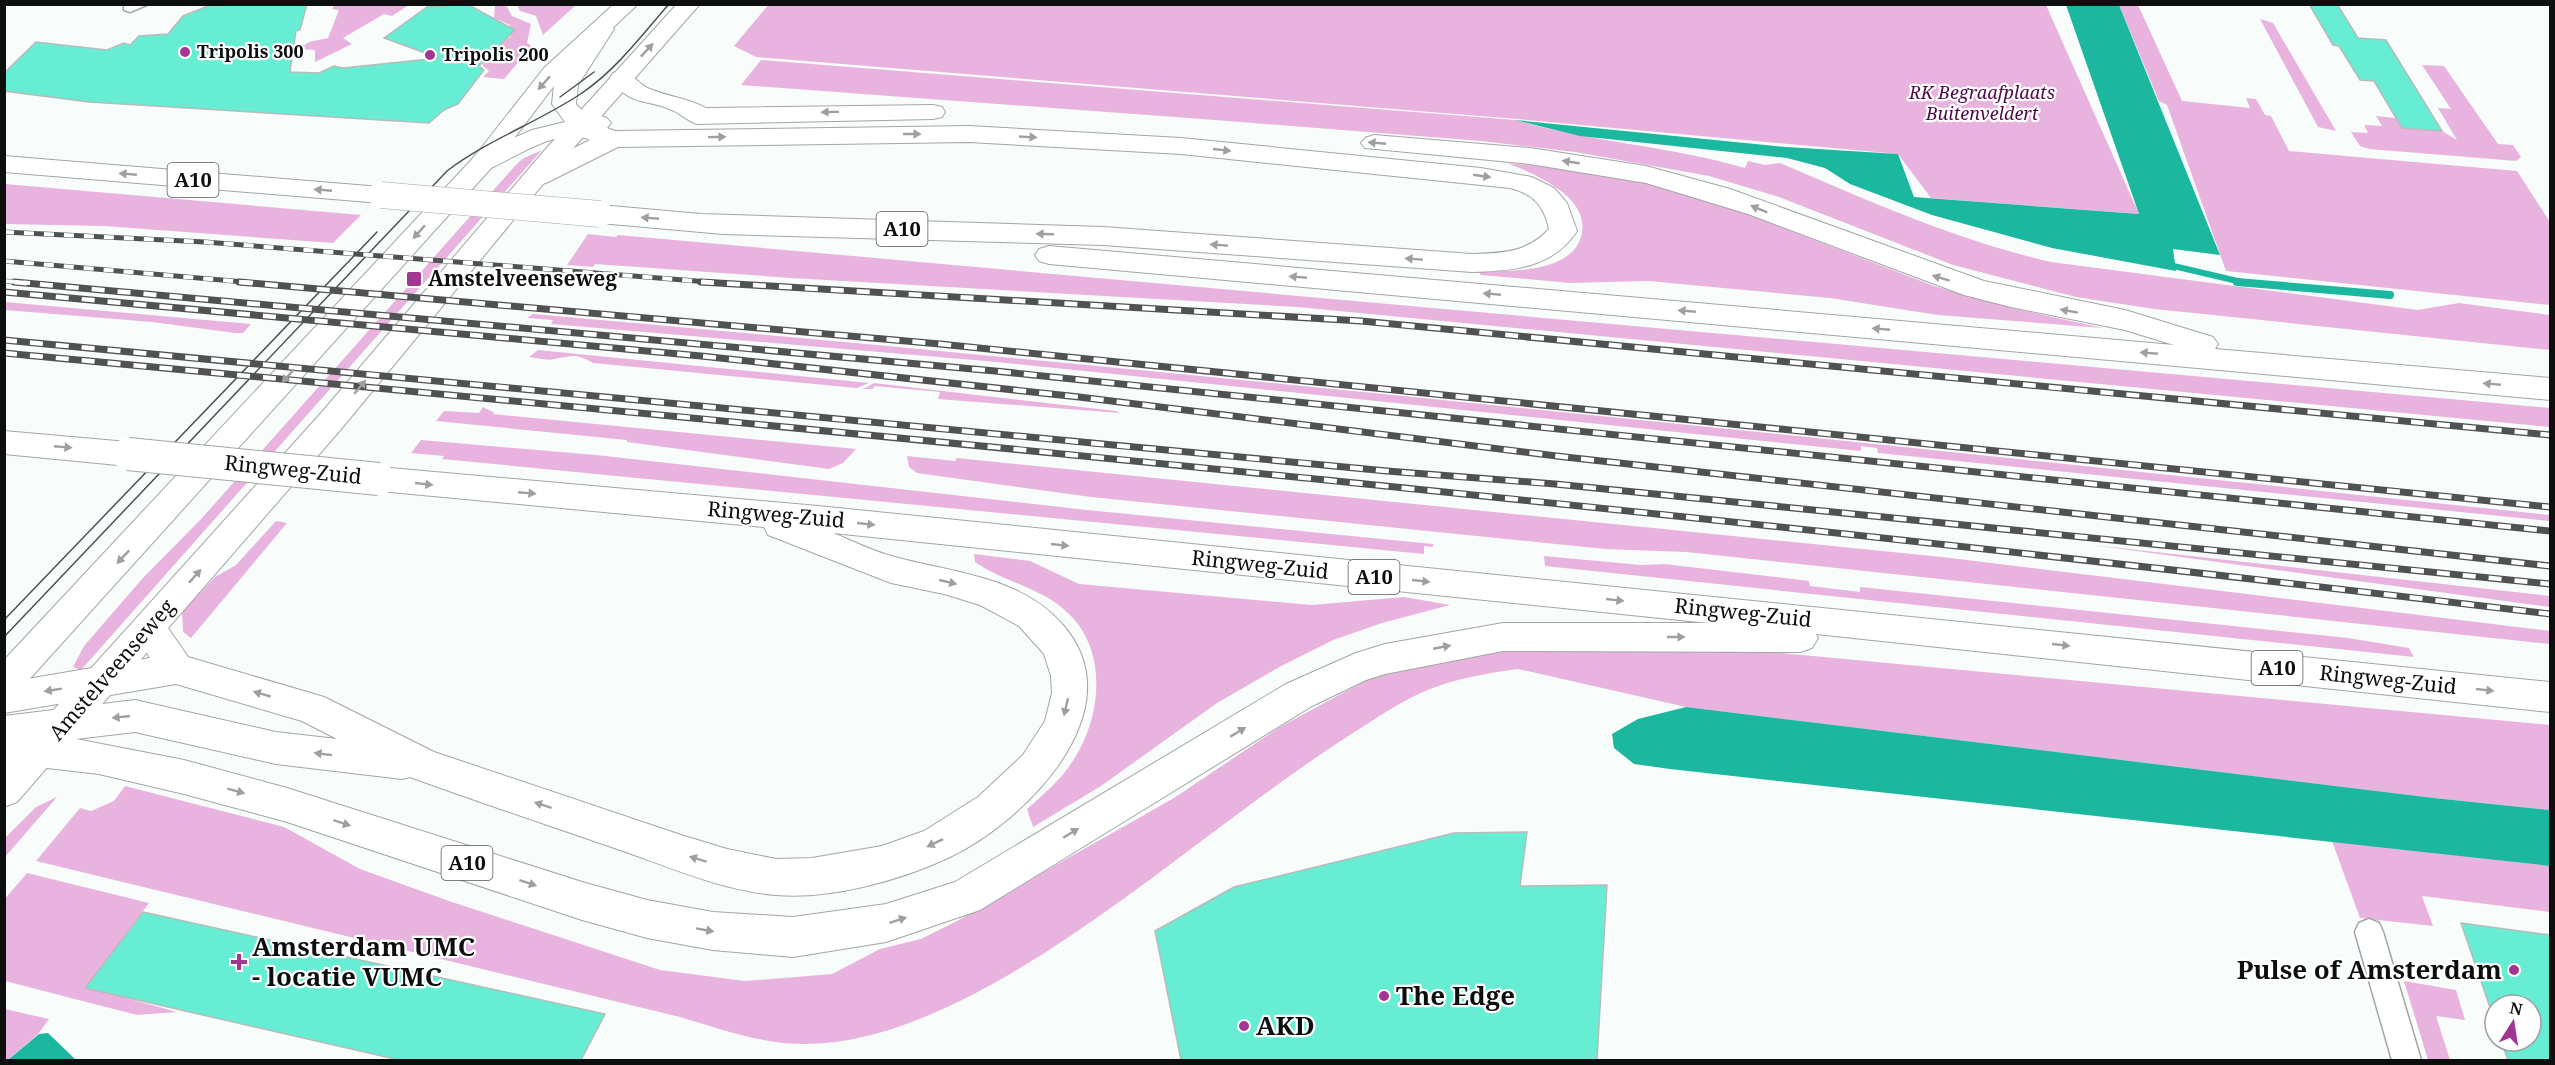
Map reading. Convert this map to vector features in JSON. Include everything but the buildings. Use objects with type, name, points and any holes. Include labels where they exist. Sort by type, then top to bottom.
[{"type":"highway","points":[[484,160],[527,140],[580,125],[564,104],[566,85],[602,29]]},
{"type":"highway","name":"A10","points":[[622,78],[639,94],[680,104],[702,116]]},
{"type":"highway","name":"A10","points":[[580,125],[702,116],[886,111],[1014,114],[1533,155],[1636,172],[1681,183],[1728,197],[1936,277],[1997,296],[2126,320],[2270,364]]},
{"type":"highway","name":"A10","points":[[580,125],[594,133],[615,139],[969,134],[1192,147],[1481,176],[1521,182],[1543,190],[1555,202],[1561,215],[1563,231],[1539,254],[1514,261],[1472,263],[1103,236],[701,222]]},
{"type":"highway","name":"A10","points":[[537,177],[592,148],[615,139]]},
{"type":"highway","name":"A10","points":[[4,164],[600,213],[2550,389]]},
{"type":"highway","name":"Ringweg-Zuid","points":[[4,442],[745,512],[2003,639],[2550,697]]},
{"type":"highway","name":"A10","points":[[101,683],[176,669],[311,708],[423,765],[681,853],[727,867],[776,877],[812,876],[882,864],[937,844],[992,809],[1036,766],[1063,723],[1070,693],[1069,676],[1061,651],[1052,636],[1031,616],[978,589],[891,570],[745,512]]},
{"type":"highway","points":[[149,628],[176,669]]},
{"type":"highway","name":"A10","points":[[41,751],[99,758],[184,777],[287,805],[582,901],[647,919],[713,931],[793,937],[886,923],[966,897],[1299,695],[1356,668],[1385,659],[1503,637],[2003,639]]},
{"type":"highway","points":[[4,698],[101,683]]},
{"type":"highway","name":"A10","points":[[66,723],[135,716],[276,748],[423,765]]},
{"type":"highway","points":[[4,732],[66,723]]},
{"type":"highway","points":[[4,747],[41,751]]},
{"type":"main road","points":[[4,684],[484,160],[552,73],[627,4]]},
{"type":"main road","name":"Amstelveenseweg","points":[[4,791],[332,420],[580,125],[689,4]]},
{"type":"street","points":[[2369,932],[2407,1060]]},
{"type":"green space","points":[[334,4],[409,5],[392,16],[384,14],[343,38],[352,44],[315,62],[315,50],[299,49],[309,42],[328,38],[339,10],[332,9]]},
{"type":"green space","name":"RK Begraafplaats Buitenveldert","points":[[769,4],[2046,5],[2139,214],[1931,198],[1898,154],[1517,119],[756,57],[734,46]]},
{"type":"green space","points":[[495,5],[506,5],[512,16],[531,24],[527,43],[532,46],[504,79],[483,77],[489,71],[483,66],[483,59],[511,36],[510,25],[494,18]]},
{"type":"green space","points":[[517,5],[576,5],[543,35],[536,16],[520,11]]},
{"type":"green space","points":[[2119,5],[2138,5],[2182,101],[2250,108],[2246,98],[2256,99],[2265,115],[2271,116],[2289,151],[2517,171],[2550,222],[2550,305],[2226,271],[2167,105],[2159,101]]},
{"type":"green space","points":[[2260,19],[2273,23],[2336,131],[2318,127]]},
{"type":"green space","points":[[761,60],[1515,120],[1572,134],[1688,154],[1745,168],[1748,161],[1765,165],[1780,163],[1947,231],[2051,262],[2418,310],[2459,303],[2550,315],[2550,350],[2154,309],[2076,297],[1953,265],[1779,197],[1709,176],[1575,152],[1481,141],[741,85]]},
{"type":"green space","points":[[2422,65],[2444,66],[2498,144],[2513,145],[2521,157],[2516,161],[2369,149],[2360,146],[2351,132],[2368,133],[2364,125],[2382,126],[2376,116],[2396,118],[2402,128],[2442,131],[2457,140],[2438,108],[2451,109]]},
{"type":"green space","points":[[542,150],[81,670],[73,667],[84,646],[142,579],[202,518],[515,166],[522,159]]},
{"type":"green space","points":[[1507,163],[1564,168],[1652,182],[1742,212],[1934,286],[2011,308],[2103,328],[1938,315],[1830,298],[1648,281],[1570,283],[1481,275],[1478,271],[1524,270],[1559,261],[1577,246],[1583,227],[1580,213],[1561,191],[1533,174]]},
{"type":"green space","points":[[5,184],[361,215],[333,243],[104,226],[5,224]]},
{"type":"green space","points":[[588,234],[2550,408],[2550,427],[1297,307],[791,278],[595,264],[593,267],[567,265]]},
{"type":"green space","points":[[5,302],[251,324],[243,333],[235,333],[152,322],[5,310]]},
{"type":"green space","points":[[533,314],[1038,360],[1794,436],[2550,515],[2550,521],[1878,453],[1877,448],[1861,446],[1861,451],[997,362],[551,324],[553,320],[527,318]]},
{"type":"green space","points":[[538,350],[869,383],[857,388],[593,363],[574,356],[549,360],[529,357]]},
{"type":"green space","points":[[874,383],[1120,413],[938,399],[940,392],[874,386],[873,389],[863,389]]},
{"type":"green space","points":[[483,407],[495,413],[492,414],[856,449],[843,463],[829,469],[627,442],[627,440],[436,421],[444,411],[479,413]]},
{"type":"green space","points":[[421,440],[596,455],[1087,510],[1433,544],[1433,547],[1424,546],[1424,554],[442,459],[444,456],[411,453]]},
{"type":"green space","points":[[907,456],[955,461],[957,458],[1942,557],[2550,631],[2550,644],[1686,552],[1605,549],[1091,497],[917,473],[909,467]]},
{"type":"green space","points":[[276,521],[287,523],[191,638],[183,632],[182,612],[215,577],[236,565]]},
{"type":"green space","points":[[2092,545],[2550,596],[2550,607]]},
{"type":"green space","points":[[974,554],[1030,561],[1079,584],[1312,605],[1404,597],[1450,605],[1382,623],[1333,640],[1283,665],[1217,703],[1101,786],[1033,827],[1027,809],[1064,773],[1074,759],[1090,724],[1095,705],[1095,666],[1082,630],[1070,615],[1048,598],[975,562]]},
{"type":"green space","points":[[1544,556],[1641,565],[1664,564],[1809,581],[1810,586],[1860,592],[1860,587],[2348,638],[2409,648],[2414,657],[1545,566]]},
{"type":"green space","points":[[1696,645],[2550,725],[2550,810],[2434,798],[1686,707],[1518,669],[1484,674],[1441,685],[1396,706],[1298,770],[1074,933],[1007,976],[972,995],[933,1014],[891,1029],[848,1040],[804,1044],[741,1035],[680,1017],[36,861],[80,808],[91,811],[114,801],[125,786],[284,827],[360,869],[449,901],[660,970],[745,981],[832,974],[880,949],[921,939],[957,921],[1174,798],[1280,727],[1389,668],[1430,651]]},
{"type":"green space","points":[[57,797],[5,857],[5,838],[36,807]]},
{"type":"green space","points":[[2332,841],[2550,866],[2550,912],[2422,896],[2433,926],[2360,918]]},
{"type":"green space","points":[[27,873],[149,903],[86,987],[177,1012],[137,1015],[5,981],[4,900]]},
{"type":"green space","points":[[2404,981],[2456,990],[2465,1020],[2436,1016],[2450,1060],[2428,1060]]},
{"type":"green space","points":[[5,1009],[49,1019],[38,1034],[8,1060],[5,1060]]},
{"type":"shaded area","points":[[2066,5],[2119,5],[2220,255],[2173,249],[2176,271],[2052,248],[1932,215],[1850,184],[1825,168],[1787,158],[1580,136],[1515,120],[1786,147],[1898,154],[1914,197],[2139,214]]},
{"type":"shaded area","points":[[1686,707],[2434,798],[2550,810],[2550,866],[1670,769],[1634,764],[1614,748],[1612,734],[1638,719]]},
{"type":"shaded area","points":[[48,1033],[76,1060],[8,1060],[39,1034]]},
{"type":"waterway","points":[[2165,264],[2244,283]]},
{"type":"waterway","points":[[2237,282],[2244,283]]},
{"type":"waterway","points":[[2244,283],[2390,295]]},
{"type":"tram line","points":[[4,637],[447,171],[480,149],[566,103],[595,84],[628,51],[669,4]]},
{"type":"tram line","points":[[560,97],[594,72]]},
{"type":"tram line","points":[[4,620],[377,232]]},
{"type":"railway","points":[[4,232],[205,242],[721,283]]},
{"type":"railway","points":[[4,261],[256,283]]},
{"type":"railway","points":[[4,281],[30,283]]},
{"type":"railway","points":[[14,282],[995,371],[2550,531]]},
{"type":"railway","points":[[239,282],[940,344],[2550,507]]},
{"type":"railway","points":[[701,282],[1361,321],[2550,435]]},
{"type":"railway","points":[[4,292],[701,356],[1079,397],[1565,457],[2550,566]]},
{"type":"railway","points":[[4,340],[1387,471],[1555,484],[2550,584]]},
{"type":"railway","points":[[4,353],[1278,475],[1914,541],[2550,614]]},
{"type":"place","name":"Tripolis 300","points":[[185,52]]},
{"type":"place","name":"Tripolis 200","points":[[430,55]]},
{"type":"place","name":"Amstelveenseweg","points":[[414,279]]},
{"type":"place","name":"Amsterdam UMC - locatie VUMC","points":[[239,962]]},
{"type":"place","name":"Pulse of Amsterdam","points":[[2514,970]]},
{"type":"place","name":"The Edge","points":[[1384,996]]},
{"type":"place","name":"AKD","points":[[1244,1026]]}]
